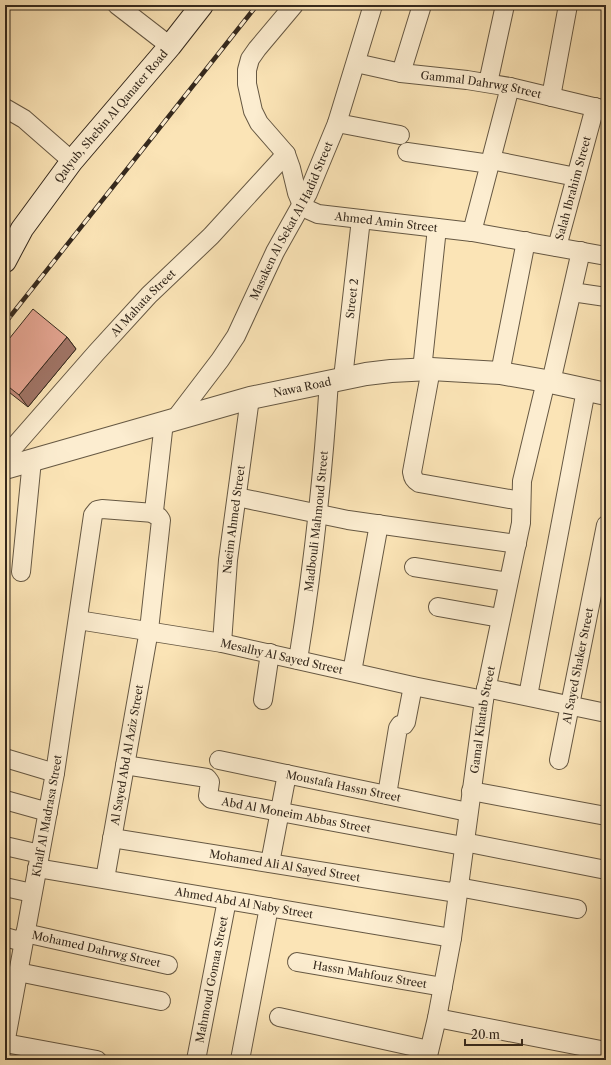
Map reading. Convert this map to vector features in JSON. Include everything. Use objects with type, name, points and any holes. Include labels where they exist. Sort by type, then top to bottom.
[{"type":"street","points":[[118,5],[170,46]]},
{"type":"street","name":"Qalyub, Shebin Al Qanater Road","points":[[5,261],[14,235],[72,161],[170,46],[202,5]]},
{"type":"street","points":[[294,5],[250,59],[247,70],[247,84],[253,111],[259,123],[286,154],[302,205]]},
{"type":"street","name":"Masaken Al Sekat Al Hadid Street","points":[[170,421],[220,360],[236,336],[275,252],[313,184],[336,123],[373,5]]},
{"type":"street","points":[[401,73],[422,5]]},
{"type":"street","points":[[488,83],[505,5]]},
{"type":"street","points":[[551,96],[568,5]]},
{"type":"street","name":"Gammal Dahrwg Street","points":[[356,63],[401,73],[510,87],[600,108]]},
{"type":"street","points":[[472,232],[510,87]]},
{"type":"street","points":[[5,108],[24,119],[72,161]]},
{"type":"street","name":"Salah Ibrahim Street","points":[[557,247],[576,177],[600,108]]},
{"type":"street","points":[[336,123],[400,135]]},
{"type":"street","points":[[407,152],[491,162],[576,177]]},
{"type":"street","name":"Al Mahata Street","points":[[5,457],[144,300],[211,236],[286,154]]},
{"type":"street","name":"Ahmed Amin Street","points":[[302,205],[318,214],[472,232],[606,256]]},
{"type":"street","name":"Street 2","points":[[336,380],[361,219]]},
{"type":"street","points":[[437,228],[427,369],[412,472],[415,481],[419,483],[521,501]]},
{"type":"street","points":[[500,373],[526,241]]},
{"type":"street","name":"Gamal Khatab Street","points":[[428,1055],[437,1018],[452,938],[463,844],[485,694],[521,523],[522,481],[549,382],[581,251]]},
{"type":"street","points":[[572,292],[606,297]]},
{"type":"street","name":"Nawa Road","points":[[5,468],[250,398],[336,380],[391,371],[427,369],[500,373],[596,392]]},
{"type":"street","name":"Madbouli Mahmoud Street","points":[[298,660],[307,604],[336,380]]},
{"type":"street","points":[[528,696],[596,392]]},
{"type":"street","name":"Naeim Ahmed Street","points":[[222,642],[228,560],[250,398]]},
{"type":"street","points":[[154,513],[170,421]]},
{"type":"street","points":[[21,572],[32,460]]},
{"type":"street","points":[[237,497],[318,515],[517,544]]},
{"type":"street","name":"Khalf Al Madrasa Street","points":[[6,1035],[13,981],[24,937],[55,773],[93,515],[97,510],[102,509],[154,513]]},
{"type":"street","name":"Al Sayed Abd Al Aziz Street","points":[[105,879],[149,630],[161,520],[154,513]]},
{"type":"street","points":[[352,672],[379,524]]},
{"type":"street","name":"Al Sayed Shaker Street","points":[[559,760],[606,525]]},
{"type":"street","points":[[414,567],[508,582]]},
{"type":"street","points":[[438,607],[500,618]]},
{"type":"street","name":"Mesalhy Al Sayed Street","points":[[78,620],[222,642],[413,686],[485,694],[528,696],[606,713]]},
{"type":"street","points":[[263,700],[270,653]]},
{"type":"street","points":[[387,795],[398,728],[406,722],[413,686]]},
{"type":"street","points":[[5,758],[55,773]]},
{"type":"street","name":"Moustafa Hassn Street","points":[[219,760],[468,812]]},
{"type":"street","name":"Abd Al Moneim Abbas Street","points":[[125,765],[207,778],[210,782],[208,796],[211,799],[606,870]]},
{"type":"street","points":[[270,863],[287,774]]},
{"type":"street","points":[[471,791],[606,816]]},
{"type":"street","points":[[5,800],[48,812]]},
{"type":"street","name":"Mohamed Ali Al Sayed Street","points":[[112,838],[577,909]]},
{"type":"street","name":"Ahmed Abd Al Naby Street","points":[[5,846],[39,861],[105,879],[452,938]]},
{"type":"street","points":[[5,887],[32,893]]},
{"type":"street","name":"Mahmoud Gomaa Street","points":[[196,1060],[227,900]]},
{"type":"street","points":[[240,1060],[269,907]]},
{"type":"street","name":"Mohamed Dahrwg Street","points":[[5,937],[24,937],[168,966]]},
{"type":"street","name":"Hassn Mahfouz Street","points":[[297,962],[443,987]]},
{"type":"street","points":[[13,981],[161,1001]]},
{"type":"street","points":[[279,1017],[428,1055]]},
{"type":"street","points":[[437,1018],[606,1051]]},
{"type":"street","points":[[6,1035],[97,1060]]},
{"type":"building","points":[[33,309],[67,337],[19,395],[5,384],[5,344]]},
{"type":"railway","points":[[5,323],[257,5]]}]
